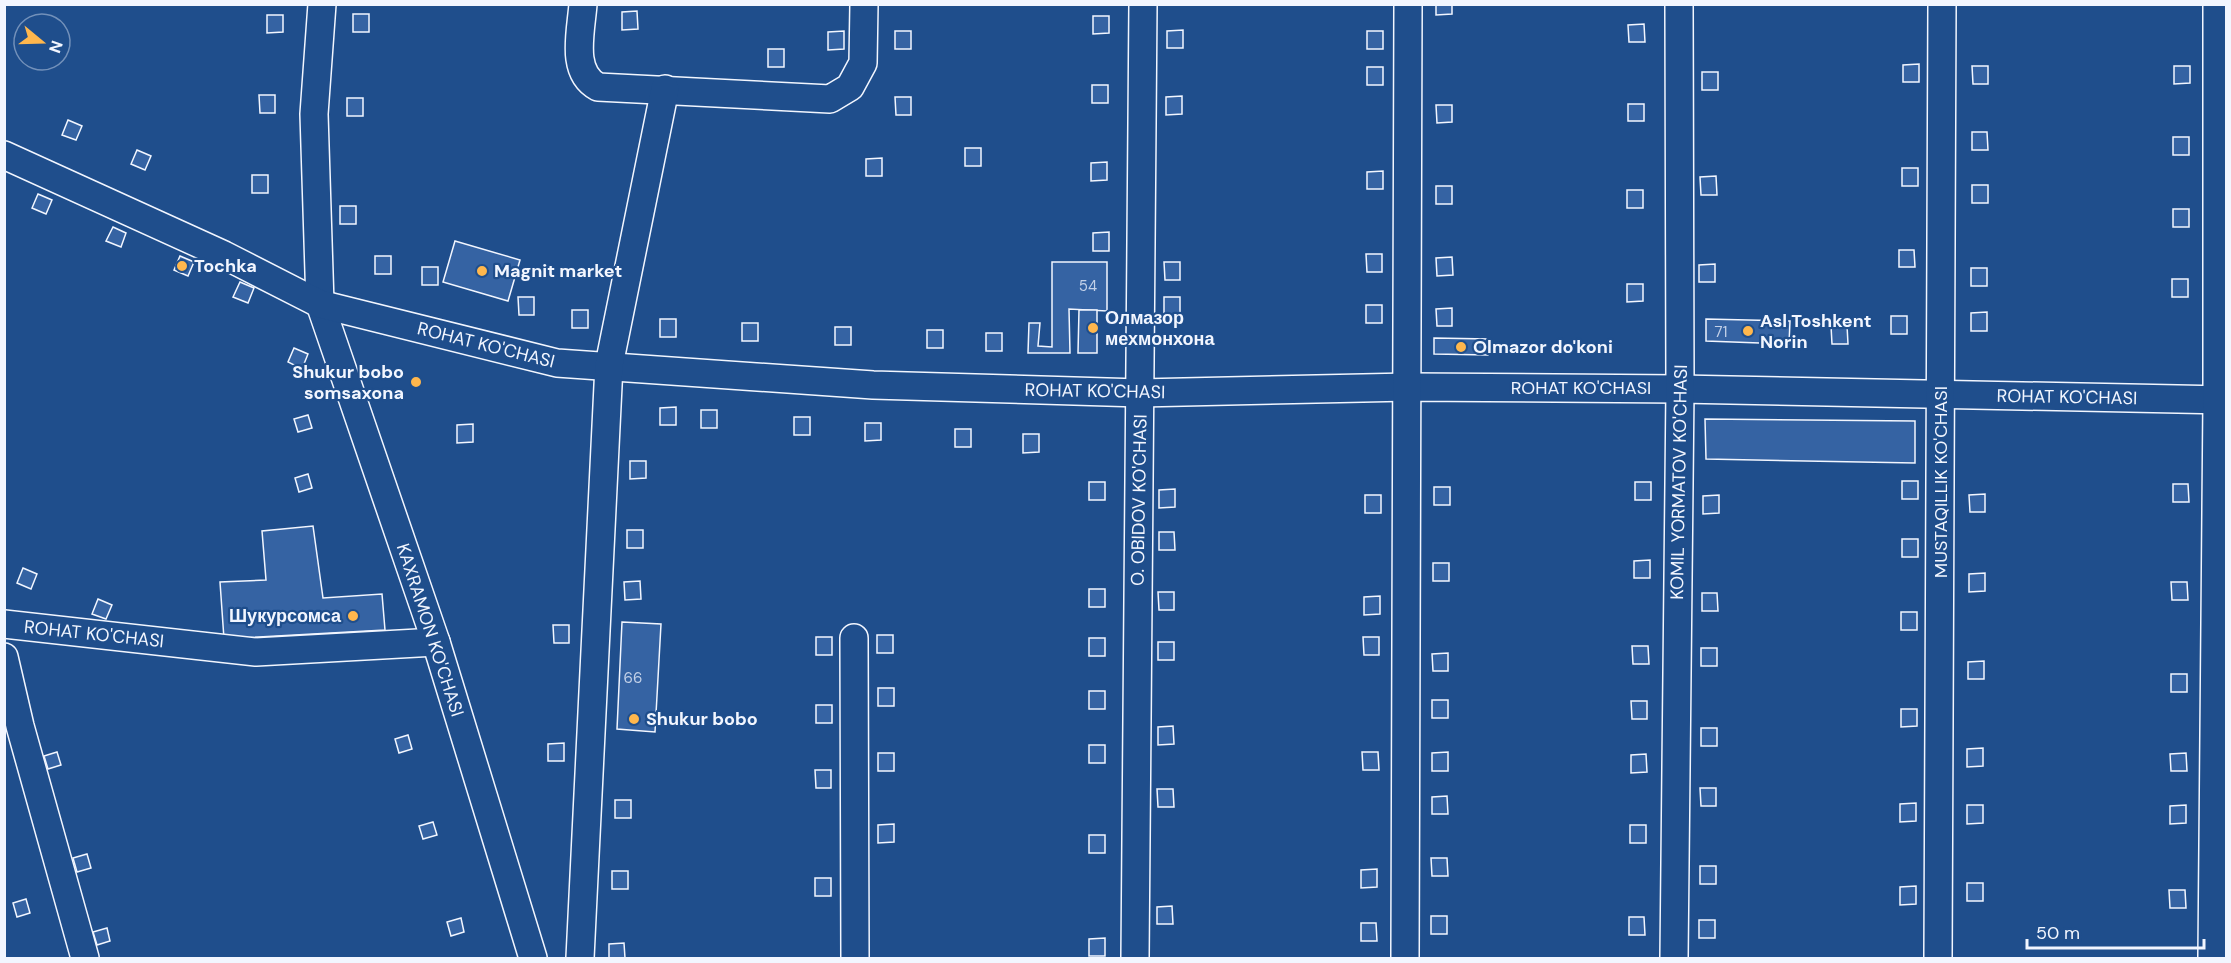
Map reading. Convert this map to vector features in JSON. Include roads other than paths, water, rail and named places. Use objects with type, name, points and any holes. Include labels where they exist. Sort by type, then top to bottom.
[{"type":"street","name":"KAXRAMON KO'CHASI","points":[[322,4],[314,114],[320,304],[436,642],[533,958]]},
{"type":"street","points":[[583,4],[580,65],[587,81],[598,87],[830,99],[850,87],[863,63],[864,4]]},
{"type":"street","name":"O. OBIDOV KO'CHASI","points":[[1135,958],[1143,4]]},
{"type":"street","points":[[1405,958],[1409,387],[1408,4]]},
{"type":"street","name":"KOMIL YORMATOV KO'CHASI","points":[[1674,958],[1680,389],[1678,4]]},
{"type":"street","name":"MUSTAQILLIK KO'CHASI","points":[[1938,958],[1942,4]]},
{"type":"street","points":[[2212,958],[2222,400],[2217,4]]},
{"type":"street","points":[[580,958],[609,365],[665,89]]},
{"type":"street","name":"ROHAT KO'CHASI","points":[[4,155],[224,255],[320,304],[557,363],[873,385],[1140,393],[1409,387],[1680,389],[2222,400]]},
{"type":"street","name":"ROHAT KO'CHASI","points":[[4,624],[256,652],[436,642]]},
{"type":"street","points":[[855,638],[855,958]]},
{"type":"street","name":"ROHAT KO'CHASI","points":[[4,657],[20,726],[85,958]]},
{"type":"place","name":"Tochka","points":[[182,266]]},
{"type":"place","name":"Magnit market","points":[[482,271]]},
{"type":"place","name":"Олмазор мехмонхона","points":[[1093,328]]},
{"type":"place","name":"Asl Toshkent Norin","points":[[1748,331]]},
{"type":"place","name":"Olmazor do'koni","points":[[1461,347]]},
{"type":"place","name":"Shukur bobo somsaxona","points":[[416,382]]},
{"type":"place","name":"Шукурсомса","points":[[353,616]]},
{"type":"place","name":"Shukur bobo","points":[[634,719]]}]
